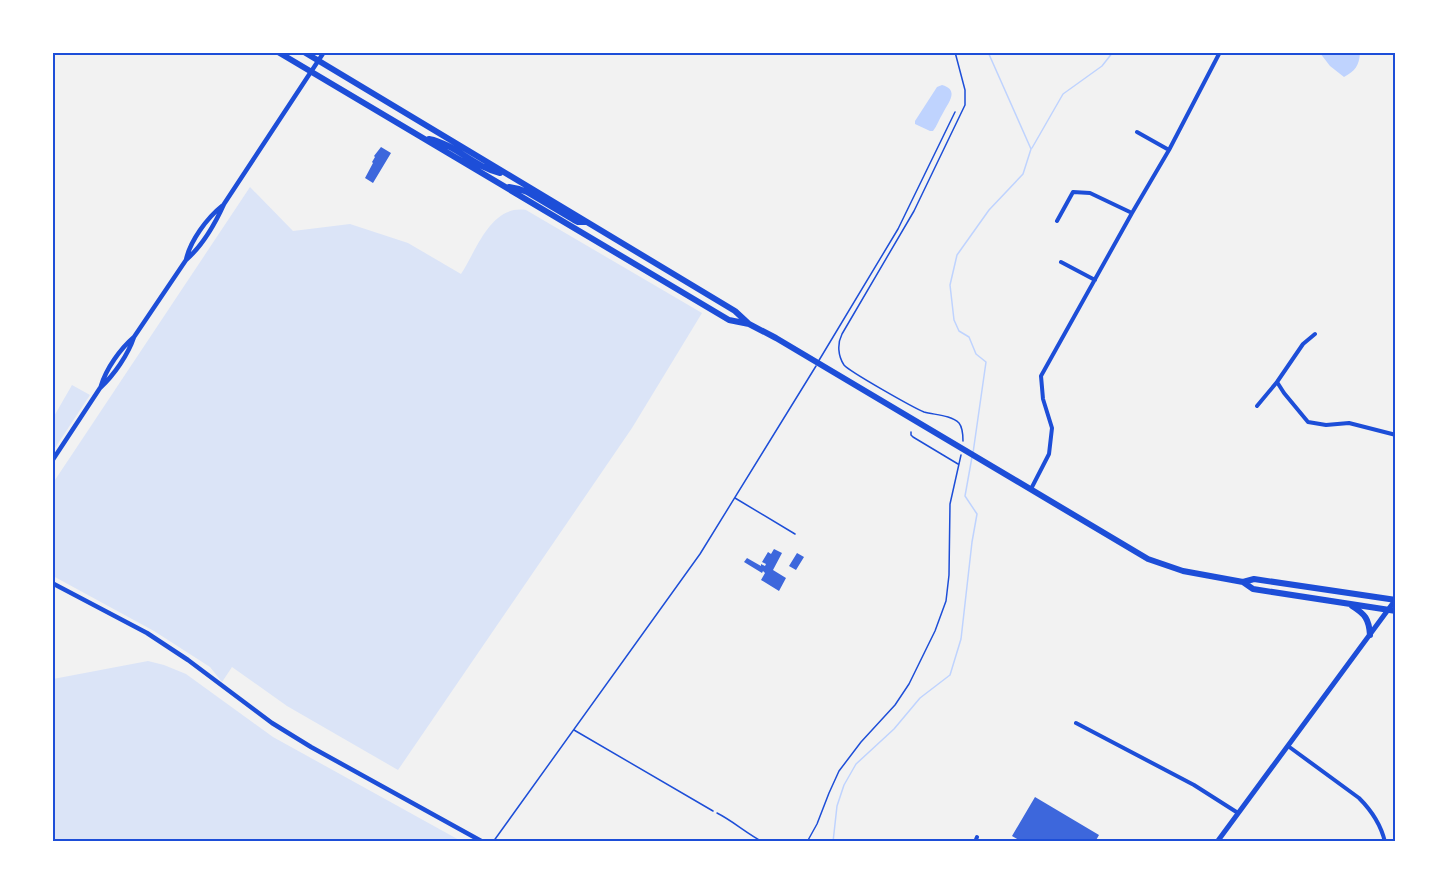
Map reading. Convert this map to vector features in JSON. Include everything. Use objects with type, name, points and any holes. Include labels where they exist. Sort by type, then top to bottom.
[{"type":"main road","points":[[278,52],[729,320],[749,324]]},
{"type":"main road","points":[[304,52],[735,311],[749,324],[1149,559],[1183,571],[1243,582],[1253,589],[1392,611]]},
{"type":"main road","points":[[423,138],[441,141],[490,170],[507,174]]},
{"type":"main road","points":[[505,187],[527,192],[574,220],[586,222]]},
{"type":"main road","points":[[1217,842],[1370,635],[1392,611],[1395,600],[1254,579],[1243,582]]},
{"type":"main road","points":[[1349,604],[1366,617],[1370,635]]},
{"type":"street","points":[[52,461],[126,344],[134,337],[186,260],[195,252],[324,52]]},
{"type":"street","points":[[1031,490],[1048,454],[1052,428],[1043,399],[1041,376],[1169,150],[1220,52]]},
{"type":"street","points":[[1137,132],[1169,150]]},
{"type":"street","points":[[1058,220],[1074,192],[1089,193],[1132,213]]},
{"type":"street","points":[[1060,262],[1095,280]]},
{"type":"street","points":[[1257,406],[1303,344],[1315,334]]},
{"type":"street","points":[[1277,382],[1308,422],[1326,426],[1349,423],[1395,435]]},
{"type":"street","points":[[52,583],[147,633],[188,660],[272,723],[311,747],[483,842]]},
{"type":"street","points":[[1076,723],[1194,785],[1238,813]]},
{"type":"street","points":[[1288,746],[1359,798],[1369,808],[1383,833],[1385,842]]},
{"type":"lane","points":[[493,842],[700,554],[898,229],[955,112]]},
{"type":"lane","points":[[735,498],[795,534]]},
{"type":"lane","points":[[573,729],[714,811]]},
{"type":"path","points":[[807,842],[839,771],[861,742],[895,705],[909,684],[935,632],[946,601],[949,575],[950,504],[962,449],[961,425],[950,418],[914,408],[847,367],[841,358],[839,349],[842,334],[914,211],[965,105],[965,90],[955,52]]},
{"type":"path","points":[[911,432],[913,437],[959,464]]},
{"type":"path","points":[[714,811],[763,842]]},
{"type":"shaded area","points":[[250,187],[293,231],[350,224],[408,243],[461,274],[479,242],[494,222],[514,210],[526,210],[702,313],[632,428],[398,770],[287,706],[232,667],[222,682],[210,667],[154,631],[53,576],[53,483]]},
{"type":"shaded area","points":[[72,385],[90,395],[53,451],[53,418]]},
{"type":"shaded area","points":[[148,661],[186,674],[273,737],[461,841],[53,841],[53,679]]},
{"type":"water","points":[[1320,53],[1360,53],[1356,68],[1344,77],[1330,66]]},
{"type":"water","points":[[942,85],[952,93],[950,101],[933,131],[930,131],[915,124],[915,121],[937,87]]},
{"type":"building","points":[[381,147],[391,153],[373,183],[365,178],[374,156]]},
{"type":"building","points":[[774,549],[782,553],[773,570],[786,578],[779,591],[761,580],[765,573],[763,571],[762,573],[744,562],[747,558],[765,566],[766,564],[762,562],[768,552],[771,554]]},
{"type":"building","points":[[797,553],[804,557],[796,570],[789,566]]},
{"type":"building","points":[[1035,797],[1099,835],[1095,842],[1022,842],[1012,836]]},
{"type":"waterway","points":[[973,453],[986,362],[976,354],[969,337],[959,331],[954,320],[950,285],[957,255],[989,210],[1023,174],[1031,149],[988,52]]},
{"type":"waterway","points":[[1032,148],[1063,94],[1102,66],[1113,52]]},
{"type":"waterway","points":[[833,842],[837,806],[844,785],[856,764],[894,729],[920,698],[950,675],[961,639],[977,514],[965,496],[972,457]]}]
